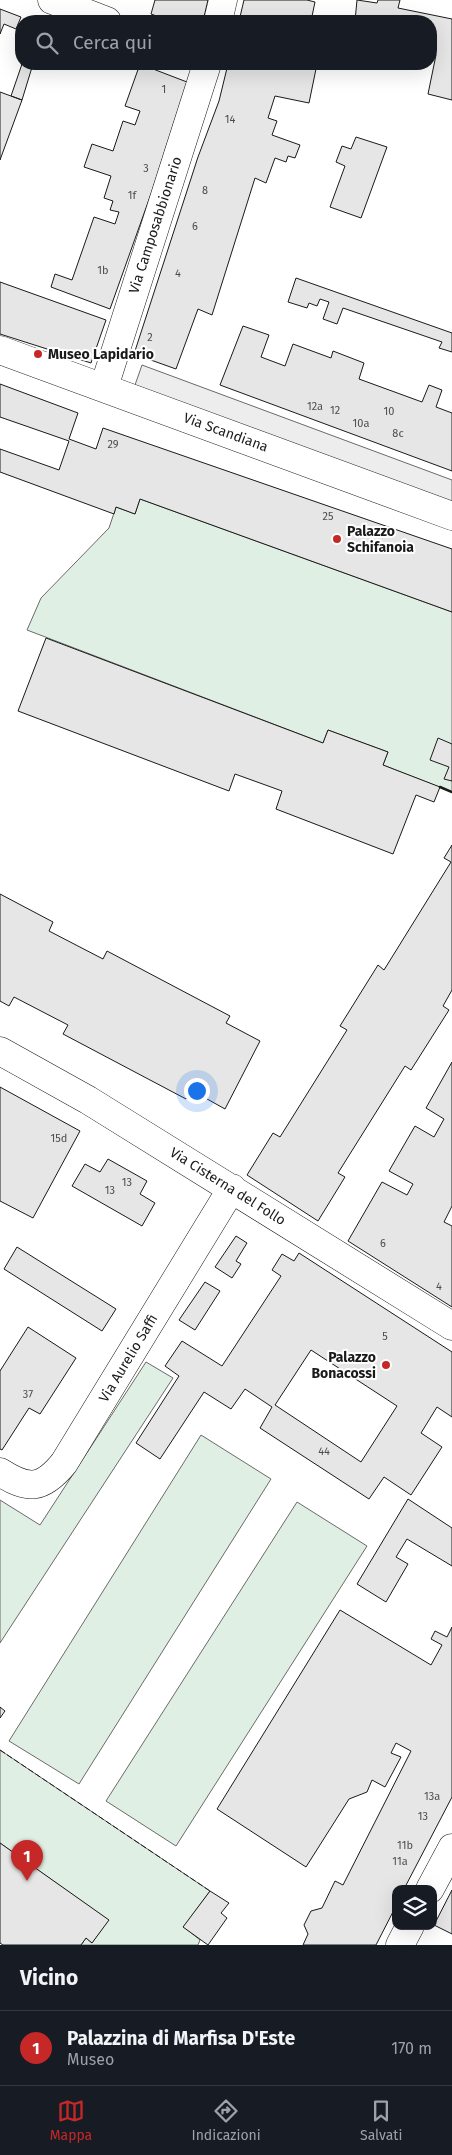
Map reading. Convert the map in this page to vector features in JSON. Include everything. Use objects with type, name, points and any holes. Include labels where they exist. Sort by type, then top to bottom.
[{"type":"street","points":[[52,0],[91,15]]},
{"type":"street","points":[[219,15],[222,0]]},
{"type":"street","name":"Via Camposabbionario","points":[[104,387],[205,70]]},
{"type":"street","name":"Via Scandiana","points":[[0,350],[452,516]]},
{"type":"street","name":"Via Cisterna del Follo","points":[[0,1051],[88,1100],[452,1326]]},
{"type":"street","name":"Via Aurelio Saffi","points":[[0,1472],[24,1484],[34,1486],[54,1476],[64,1463],[232,1188]]},
{"type":"street","points":[[432,1885],[452,1848]]},
{"type":"street","points":[[400,1945],[408,1930]]},
{"type":"green space","points":[[140,499],[452,612],[452,792],[383,765],[388,752],[328,730],[323,743],[27,630],[41,598],[109,528],[116,507],[135,514]]},
{"type":"green space","points":[[146,1362],[173,1378],[0,1643],[0,1500],[40,1525]]},
{"type":"green space","points":[[201,1435],[271,1479],[79,1784],[9,1741]]},
{"type":"green space","points":[[297,1502],[367,1546],[176,1846],[106,1801]]},
{"type":"green space","points":[[0,1750],[210,1891],[184,1927],[200,1940],[198,1945],[81,1945],[86,1938],[92,1943],[108,1920],[0,1843]]},
{"type":"shaded area","points":[[142,365],[452,480],[452,503],[135,385]]},
{"type":"building","points":[[155,0],[208,0],[204,15],[151,14]]},
{"type":"building","points":[[244,0],[307,0],[315,2],[312,15],[240,15]]},
{"type":"building","points":[[357,0],[377,3],[378,0],[400,0],[398,8],[432,15],[356,15]]},
{"type":"building","points":[[0,9],[16,15],[15,29],[4,24],[0,34]]},
{"type":"building","points":[[437,16],[452,19],[452,100],[428,94],[433,70],[437,70]]},
{"type":"building","points":[[20,70],[31,70],[22,100],[11,96]]},
{"type":"building","points":[[138,70],[156,70],[187,82],[152,191],[110,309],[51,287],[55,274],[72,280],[94,217],[115,224],[119,212],[110,210],[113,201],[104,198],[111,176],[84,167],[92,144],[113,151],[123,121],[135,125],[140,111],[125,106]]},
{"type":"building","points":[[227,70],[316,70],[309,103],[275,96],[268,118],[277,121],[272,135],[300,145],[295,158],[288,156],[286,162],[275,158],[266,183],[255,178],[212,315],[198,309],[176,369],[134,354],[198,157],[219,101]]},
{"type":"building","points":[[0,92],[22,100],[0,160]]},
{"type":"building","points":[[356,137],[387,147],[361,218],[330,207],[345,166],[336,162],[342,146],[351,149]]},
{"type":"building","points":[[296,278],[452,333],[452,352],[439,348],[442,342],[343,308],[337,324],[323,319],[329,302],[320,299],[317,306],[309,303],[307,308],[288,302]]},
{"type":"building","points":[[0,282],[106,320],[91,363],[0,334]]},
{"type":"building","points":[[243,326],[269,335],[261,357],[285,366],[293,344],[331,358],[333,351],[364,363],[359,379],[422,402],[429,385],[442,390],[436,407],[452,413],[452,471],[220,385]]},
{"type":"building","points":[[0,384],[78,413],[69,439],[96,449],[103,428],[452,549],[452,612],[140,499],[135,514],[116,507],[114,514],[0,472],[0,449],[59,470],[69,441],[0,417]]},
{"type":"building","points":[[46,638],[323,743],[328,730],[388,752],[383,765],[440,787],[434,802],[416,795],[393,854],[276,809],[282,791],[235,774],[229,791],[18,711]]},
{"type":"building","points":[[438,738],[452,744],[452,781],[444,779],[449,767],[430,760]]},
{"type":"building","points":[[452,845],[452,990],[443,1006],[449,1010],[411,1070],[405,1066],[338,1173],[345,1177],[318,1221],[247,1175],[273,1133],[280,1137],[347,1030],[340,1026],[378,965],[384,970],[451,862],[444,858]]},
{"type":"building","points":[[0,894],[53,922],[49,931],[103,959],[107,951],[230,1016],[226,1023],[260,1041],[225,1109],[191,1090],[186,1099],[63,1034],[68,1025],[14,997],[9,1006],[0,1001]]},
{"type":"building","points":[[452,1062],[452,1206],[444,1222],[452,1226],[452,1307],[348,1241],[382,1182],[407,1195],[413,1184],[389,1171],[415,1126],[434,1137],[444,1119],[426,1108]]},
{"type":"building","points":[[0,1087],[80,1131],[33,1218],[0,1201]]},
{"type":"building","points":[[108,1159],[147,1181],[140,1194],[155,1203],[142,1226],[72,1186],[85,1164],[100,1172]]},
{"type":"building","points":[[236,1236],[247,1243],[236,1261],[241,1264],[232,1278],[215,1267]]},
{"type":"building","points":[[17,1247],[116,1309],[102,1331],[4,1269]]},
{"type":"building","points":[[299,1253],[452,1352],[452,1417],[437,1407],[421,1433],[442,1447],[411,1495],[384,1477],[369,1499],[260,1428],[272,1407],[245,1389],[231,1409],[204,1392],[160,1459],[136,1443],[179,1376],[165,1366],[182,1341],[222,1366],[281,1276],[272,1270],[282,1254],[294,1261]],"holes":[[[311,1350],[397,1406],[361,1462],[275,1405]]]},
{"type":"building","points":[[205,1282],[220,1291],[195,1330],[179,1320]]},
{"type":"building","points":[[28,1327],[76,1358],[40,1414],[29,1408],[2,1450],[0,1449],[0,1371]]},
{"type":"building","points":[[408,1499],[452,1528],[452,1566],[407,1539],[396,1557],[408,1564],[386,1602],[357,1584]]},
{"type":"building","points":[[340,1610],[431,1665],[442,1645],[431,1639],[435,1631],[447,1637],[452,1627],[452,1797],[406,1885],[392,1885],[392,1914],[376,1945],[303,1945],[308,1934],[304,1925],[311,1911],[322,1908],[335,1881],[343,1885],[411,1751],[396,1743],[391,1753],[401,1757],[385,1787],[372,1780],[367,1792],[349,1799],[306,1867],[217,1809]]},
{"type":"building","points":[[0,1707],[5,1711],[0,1718]]},
{"type":"building","points":[[0,1843],[109,1920],[92,1943],[86,1938],[81,1945],[3,1945],[0,1943]]},
{"type":"building","points":[[452,1890],[452,1934],[437,1926],[437,1919]]},
{"type":"building","points":[[210,1891],[229,1903],[221,1913],[227,1918],[208,1945],[183,1927]]},
{"type":"fence","points":[[0,1750],[210,1891]]},
{"type":"wall","points":[[440,787],[452,792]]},
{"type":"place","name":"Museo Lapidario","points":[[38,354]]},
{"type":"place","name":"Palazzo Schifanoia","points":[[337,539]]},
{"type":"place","name":"Palazzo Bonacossi","points":[[386,1365]]},
{"type":"place","name":"Palazzina di Marfisa D'Este","points":[[27,1881]]}]
